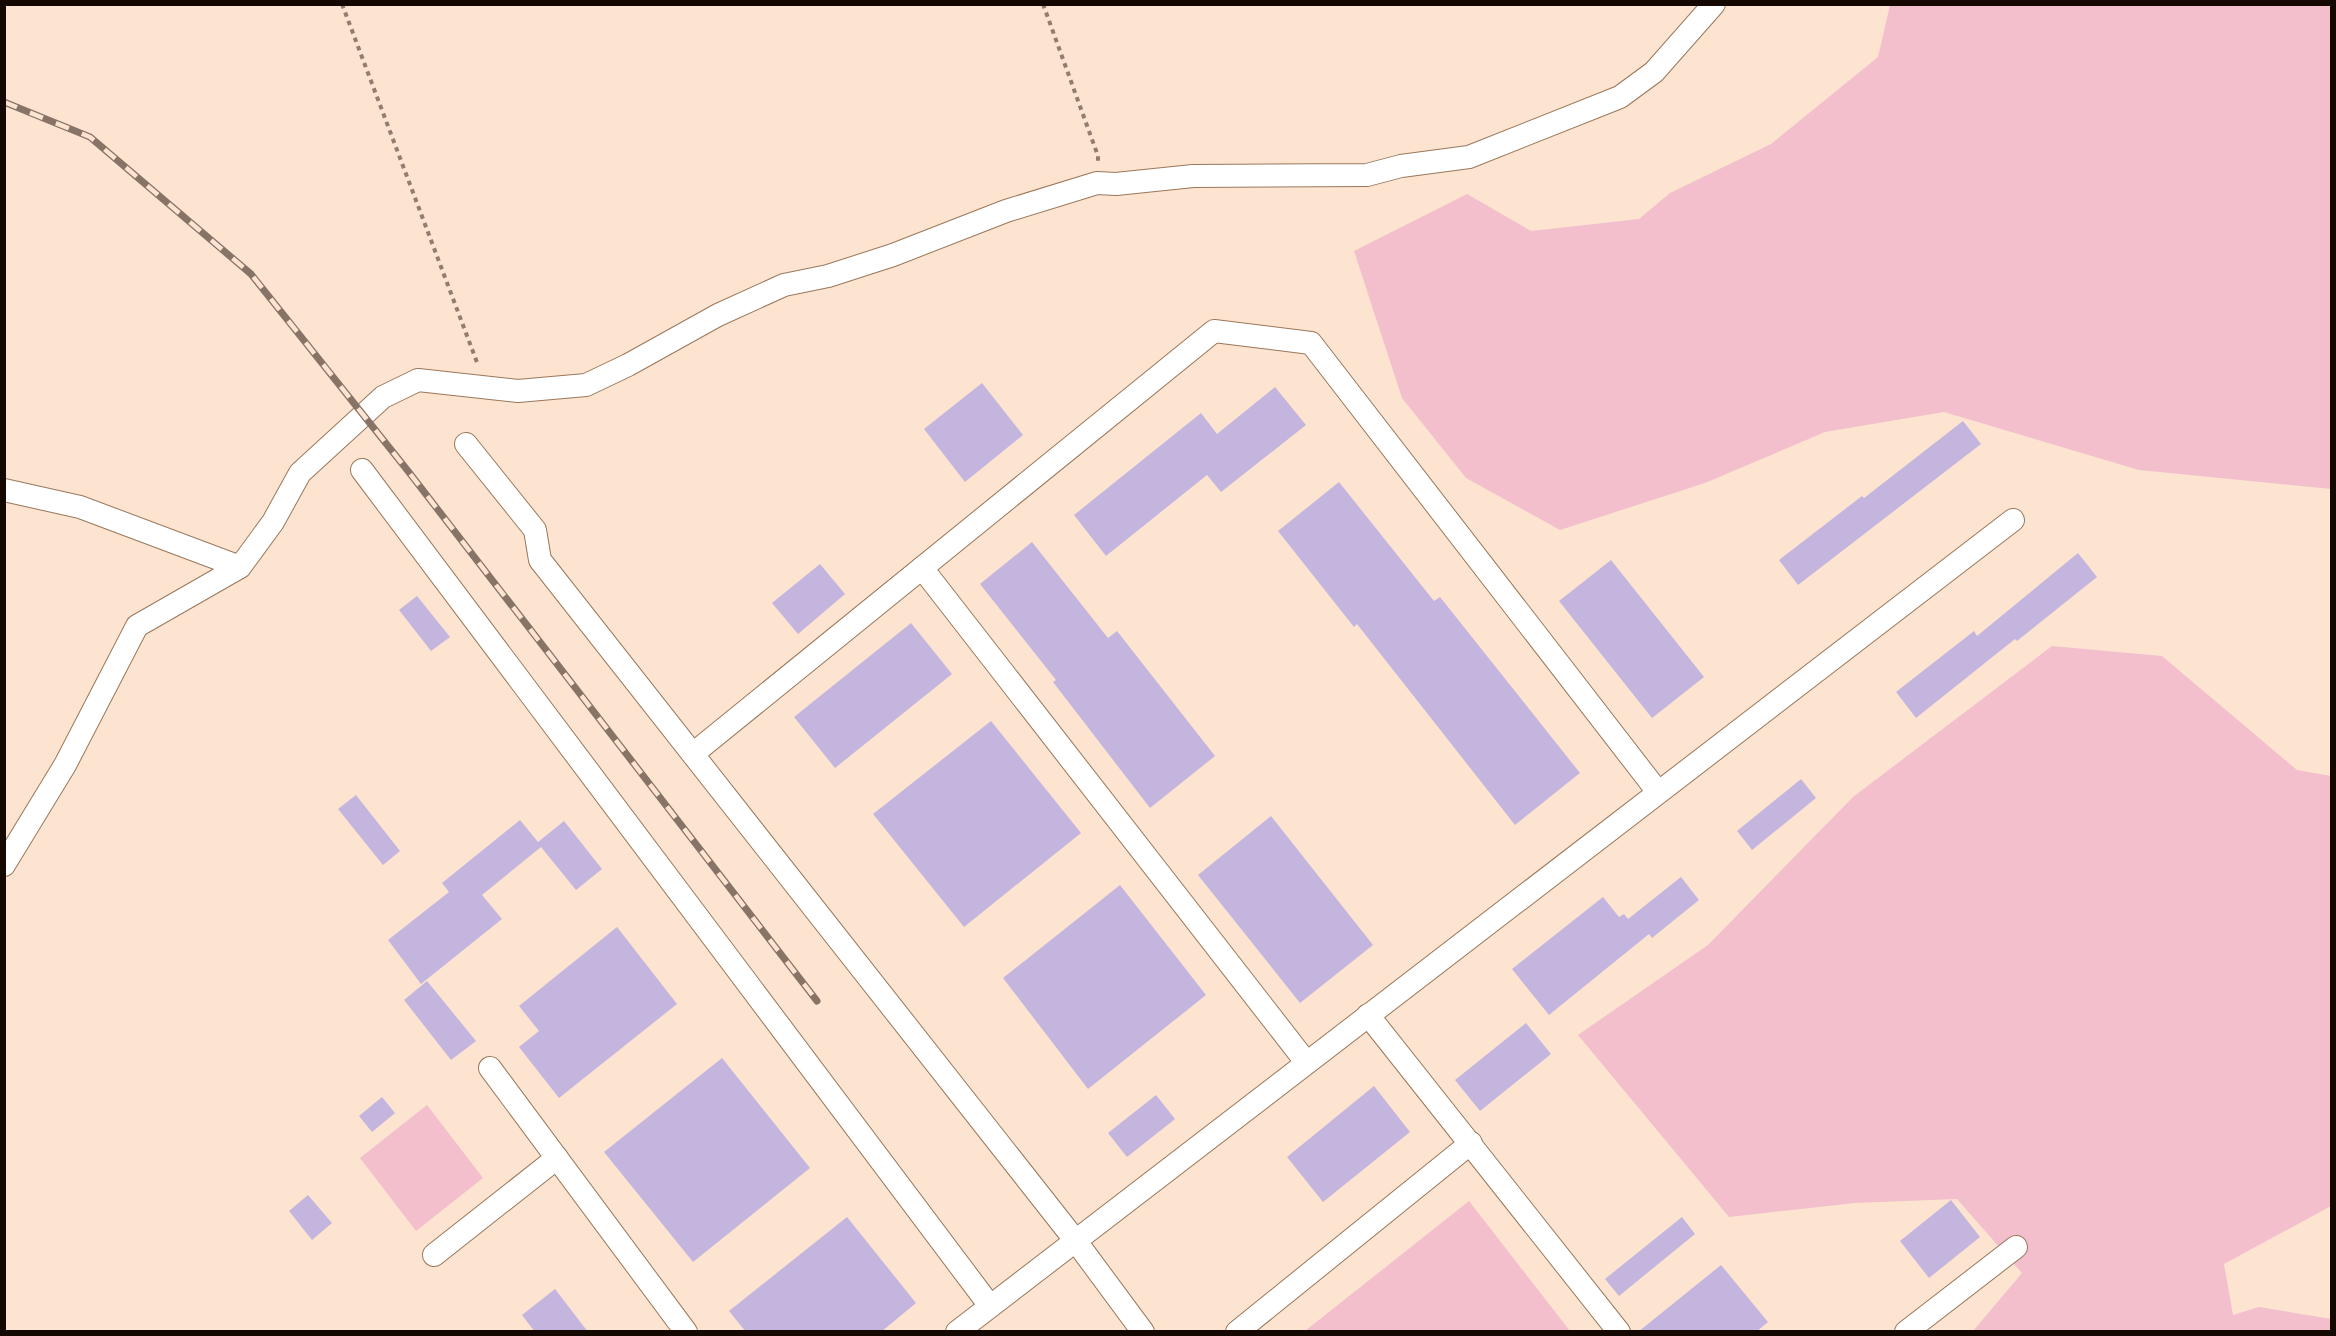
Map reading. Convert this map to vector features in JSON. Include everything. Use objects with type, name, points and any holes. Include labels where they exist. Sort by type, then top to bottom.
[{"type":"street","points":[[4,865],[65,765],[137,626],[240,567],[273,522],[300,473],[383,397],[418,380],[518,391],[586,385],[628,365],[718,315],[784,285],[849,269],[1006,212],[1097,183],[1116,184],[1193,176],[1367,176],[1401,166],[1469,157],[1620,97],[1654,72],[1714,4]]},
{"type":"street","points":[[694,753],[1214,331],[1311,343],[1658,792]]},
{"type":"street","points":[[466,444],[535,530],[540,561],[694,753],[1075,1240],[1143,1332]]},
{"type":"street","points":[[362,470],[990,1306]]},
{"type":"street","points":[[4,489],[80,507],[240,567]]},
{"type":"street","points":[[957,1332],[2013,520]]},
{"type":"street","points":[[922,568],[1306,1062]]},
{"type":"street","points":[[1368,1015],[1619,1332]]},
{"type":"street","points":[[490,1068],[686,1332]]},
{"type":"street","points":[[1237,1332],[1471,1143]]},
{"type":"street","points":[[434,1255],[557,1158]]},
{"type":"street","points":[[1906,1332],[2016,1247]]},
{"type":"path","points":[[342,4],[486,388]]},
{"type":"path","points":[[1043,4],[1098,156],[1097,183]]},
{"type":"shaded area","points":[[1890,5],[2331,5],[2331,489],[2139,470],[1944,412],[1825,432],[1705,483],[1560,530],[1466,478],[1402,398],[1354,251],[1467,194],[1531,231],[1639,219],[1670,193],[1771,144],[1878,57]]},
{"type":"shaded area","points":[[2052,646],[2162,656],[2297,770],[2331,776],[2331,1206],[2224,1264],[2233,1315],[2259,1307],[2331,1319],[2331,1331],[1973,1331],[2022,1273],[1957,1199],[1855,1203],[1729,1217],[1578,1035],[1708,945],[1853,797]]},
{"type":"shaded area","points":[[427,1105],[483,1178],[416,1231],[360,1158]]},
{"type":"shaded area","points":[[1469,1201],[1570,1331],[1305,1331]]},
{"type":"building","points":[[982,383],[1023,435],[965,482],[924,429]]},
{"type":"building","points":[[1275,387],[1306,425],[1221,492],[1207,475],[1106,556],[1074,515],[1201,413],[1217,434]]},
{"type":"building","points":[[1963,421],[1981,444],[1798,585],[1779,560]]},
{"type":"building","points":[[1339,482],[1434,601],[1440,597],[1580,773],[1515,825],[1357,624],[1354,627],[1278,531]]},
{"type":"building","points":[[1032,542],[1108,638],[1117,631],[1215,756],[1150,808],[1053,682],[1056,680],[980,584]]},
{"type":"building","points":[[2078,553],[2097,577],[1916,718],[1896,692],[1974,631],[1977,636]]},
{"type":"building","points":[[1611,560],[1704,677],[1652,718],[1559,601]]},
{"type":"building","points":[[820,564],[845,594],[798,634],[772,603]]},
{"type":"building","points":[[417,596],[450,637],[431,651],[399,610]]},
{"type":"building","points":[[911,623],[952,674],[835,768],[794,717]]},
{"type":"building","points":[[991,721],[1081,833],[964,927],[873,814]]},
{"type":"building","points":[[1801,779],[1816,798],[1752,850],[1737,831]]},
{"type":"building","points":[[356,795],[400,851],[383,865],[338,809]]},
{"type":"building","points":[[1271,816],[1373,945],[1300,1003],[1198,875]]},
{"type":"building","points":[[520,820],[538,842],[564,821],[602,869],[576,890],[541,847],[482,895],[502,919],[421,984],[388,940],[449,892],[442,883]]},
{"type":"building","points":[[1681,877],[1699,900],[1652,938],[1649,934],[1549,1015],[1512,969],[1603,897],[1619,917],[1624,914],[1628,919]]},
{"type":"building","points":[[1120,885],[1206,995],[1088,1089],[1003,978]]},
{"type":"building","points":[[617,927],[677,1004],[559,1098],[519,1047],[539,1031],[519,1006]]},
{"type":"building","points":[[427,981],[476,1041],[451,1060],[404,1000]]},
{"type":"building","points":[[1526,1023],[1551,1054],[1480,1111],[1455,1080]]},
{"type":"building","points":[[722,1058],[810,1168],[693,1262],[604,1152]]},
{"type":"building","points":[[1374,1086],[1410,1132],[1323,1202],[1287,1157]]},
{"type":"building","points":[[1156,1095],[1175,1119],[1127,1157],[1108,1133]]},
{"type":"building","points":[[382,1097],[395,1113],[372,1132],[359,1116]]},
{"type":"building","points":[[308,1195],[332,1223],[312,1240],[289,1211]]},
{"type":"building","points":[[1951,1200],[1980,1237],[1929,1278],[1900,1241]]},
{"type":"building","points":[[847,1217],[916,1303],[881,1332],[746,1332],[729,1311]]},
{"type":"building","points":[[1682,1217],[1695,1234],[1619,1296],[1605,1279]]},
{"type":"building","points":[[1721,1265],[1768,1322],[1756,1332],[1638,1332]]},
{"type":"building","points":[[555,1289],[588,1332],[535,1332],[522,1315]]},
{"type":"railway","points":[[4,102],[90,137],[251,274],[408,471],[817,1001]]}]
